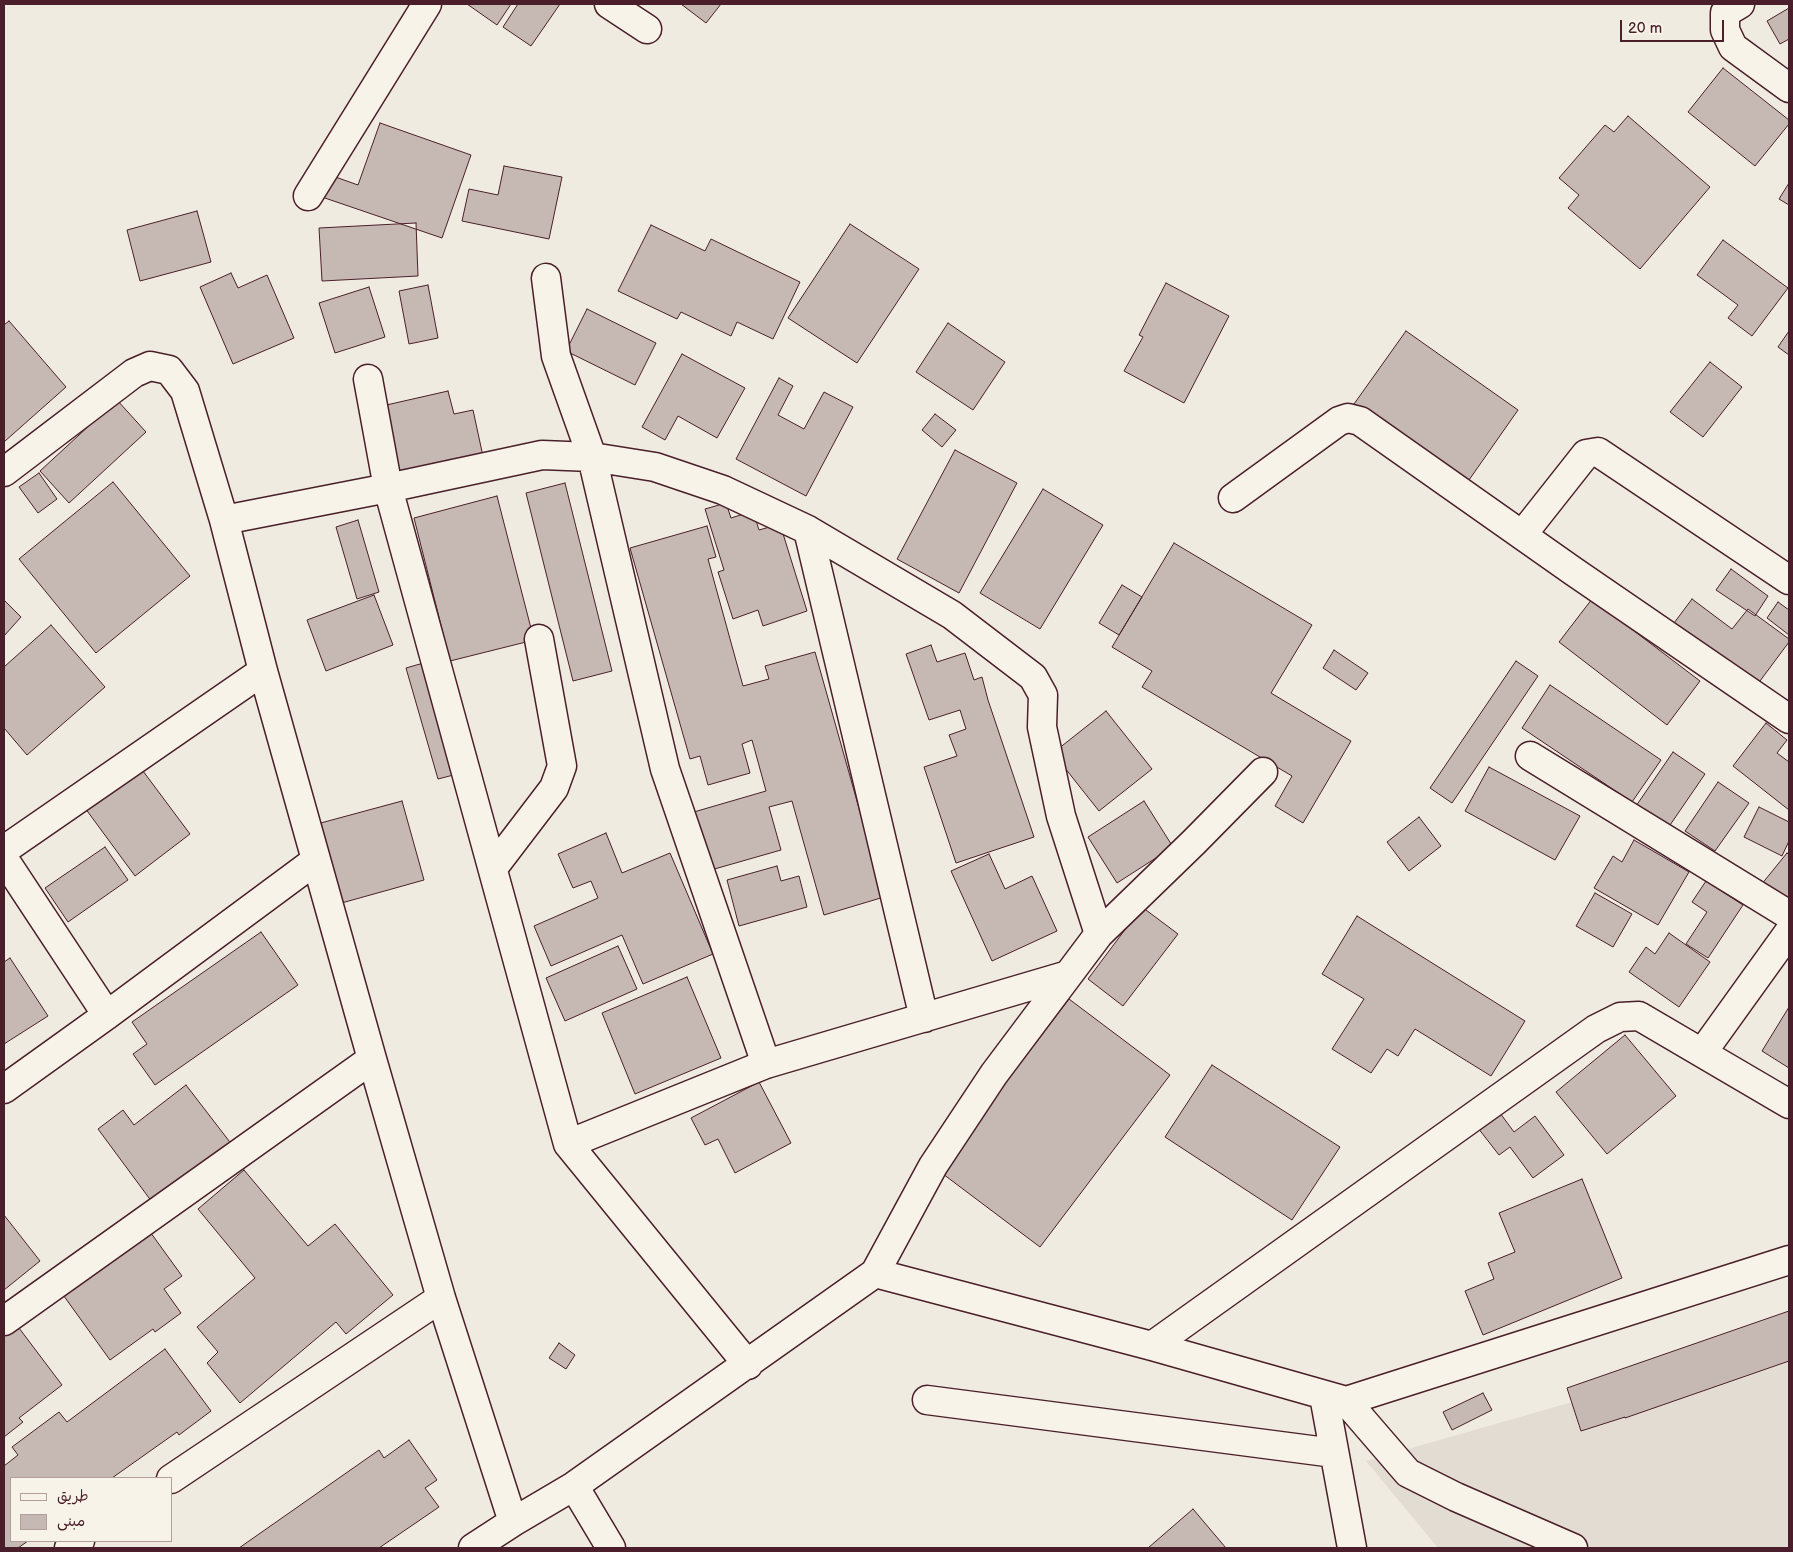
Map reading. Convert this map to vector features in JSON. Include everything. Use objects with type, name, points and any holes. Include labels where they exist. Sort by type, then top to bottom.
[{"type":"street","points":[[308,196],[428,4]]},
{"type":"street","points":[[609,4],[647,29]]},
{"type":"street","points":[[1740,4],[1725,13],[1725,30],[1733,47],[1789,88]]},
{"type":"street","points":[[546,278],[556,356],[592,457],[665,768],[766,1064]]},
{"type":"street","points":[[4,472],[134,373],[150,366],[169,370],[185,391],[224,520],[263,671],[441,1298],[513,1522]]},
{"type":"street","points":[[368,379],[388,488],[568,1144],[748,1365]]},
{"type":"street","points":[[1233,498],[1338,420],[1348,418],[1360,421],[1789,719]]},
{"type":"street","points":[[1522,535],[1586,454],[1598,452],[1789,580]]},
{"type":"street","points":[[224,520],[542,455],[592,457],[656,467],[723,490],[808,530],[952,615],[1033,677],[1043,695],[1042,727],[1061,816],[1099,934]]},
{"type":"street","points":[[808,530],[924,1018]]},
{"type":"street","points":[[492,868],[554,788],[562,766],[539,639]]},
{"type":"street","points":[[4,850],[263,671]]},
{"type":"street","points":[[1530,756],[1789,915]]},
{"type":"street","points":[[473,1548],[574,1486],[876,1273],[933,1166],[994,1074],[1099,934],[1263,772]]},
{"type":"street","points":[[4,859],[107,1016]]},
{"type":"street","points":[[4,1089],[107,1016],[316,861]]},
{"type":"street","points":[[1702,1053],[1789,932]]},
{"type":"street","points":[[568,1144],[766,1064],[1068,975]]},
{"type":"street","points":[[1152,1346],[1596,1029],[1620,1017],[1639,1016],[1789,1104]]},
{"type":"street","points":[[4,1321],[372,1059]]},
{"type":"street","points":[[1335,1399],[1789,1260]]},
{"type":"street","points":[[876,1273],[1152,1346],[1335,1399],[1408,1473],[1456,1497],[1573,1548]]},
{"type":"street","points":[[172,1478],[441,1298]]},
{"type":"street","points":[[1335,1399],[1334,1453],[1352,1548]]},
{"type":"street","points":[[927,1400],[1334,1453]]},
{"type":"street","points":[[574,1486],[611,1548]]},
{"type":"shaded area","points":[[1789,1340],[1789,1548],[1438,1548],[1366,1461]]},
{"type":"building","points":[[467,4],[511,4],[497,25]]},
{"type":"building","points":[[518,4],[560,4],[531,46],[503,27]]},
{"type":"building","points":[[681,4],[721,4],[706,23]]},
{"type":"building","points":[[1789,8],[1789,39],[1780,44],[1767,21]]},
{"type":"building","points":[[1723,68],[1789,120],[1789,124],[1755,166],[1688,112]]},
{"type":"building","points":[[1628,116],[1710,187],[1640,269],[1568,208],[1579,195],[1559,178],[1605,125],[1614,132]]},
{"type":"building","points":[[380,123],[471,155],[442,238],[319,196],[327,174],[358,185]]},
{"type":"building","points":[[504,166],[562,177],[549,239],[462,221],[469,189],[498,195]]},
{"type":"building","points":[[1789,183],[1789,205],[1779,199]]},
{"type":"building","points":[[197,211],[211,262],[140,281],[127,230]]},
{"type":"building","points":[[416,223],[418,276],[322,281],[319,228]]},
{"type":"building","points":[[850,224],[919,269],[857,363],[788,318]]},
{"type":"building","points":[[651,225],[705,251],[711,239],[800,282],[773,339],[737,322],[731,336],[681,312],[677,319],[618,291]]},
{"type":"building","points":[[1723,240],[1788,288],[1752,336],[1728,318],[1738,305],[1697,275]]},
{"type":"building","points":[[231,273],[238,288],[267,275],[294,338],[233,364],[200,287]]},
{"type":"building","points":[[1166,283],[1229,316],[1184,403],[1124,371],[1143,337],[1139,335]]},
{"type":"building","points":[[428,285],[438,338],[409,344],[399,291]]},
{"type":"building","points":[[369,287],[385,337],[335,353],[319,303]]},
{"type":"building","points":[[587,309],[656,343],[635,385],[566,351]]},
{"type":"building","points":[[9,321],[66,387],[4,442],[4,325]]},
{"type":"building","points":[[948,323],[1005,362],[973,410],[916,372]]},
{"type":"building","points":[[1406,331],[1518,410],[1462,490],[1349,411]]},
{"type":"building","points":[[1789,331],[1789,355],[1778,347]]},
{"type":"building","points":[[682,354],[745,388],[717,438],[678,416],[665,440],[642,427]]},
{"type":"building","points":[[1710,362],[1742,387],[1703,437],[1670,412]]},
{"type":"building","points":[[779,378],[793,386],[778,415],[804,429],[824,392],[853,407],[806,496],[736,459]]},
{"type":"building","points":[[448,391],[454,414],[473,410],[484,461],[399,480],[382,406]]},
{"type":"building","points":[[117,400],[146,432],[69,503],[40,471]]},
{"type":"building","points":[[935,414],[956,430],[942,447],[922,430]]},
{"type":"building","points":[[955,450],[1017,483],[959,593],[897,559]]},
{"type":"building","points":[[39,473],[57,499],[38,513],[19,487]]},
{"type":"building","points":[[113,482],[190,576],[96,653],[19,559]]},
{"type":"building","points":[[565,483],[612,671],[573,681],[526,493]]},
{"type":"building","points":[[1043,489],[1103,525],[1040,629],[980,593]]},
{"type":"building","points":[[497,496],[534,640],[450,661],[414,518]]},
{"type":"building","points":[[726,503],[731,518],[753,511],[759,530],[780,524],[807,611],[763,626],[758,610],[733,619],[718,572],[724,570],[705,509]]},
{"type":"building","points":[[358,520],[379,592],[357,599],[336,527]]},
{"type":"building","points":[[707,526],[716,557],[708,559],[743,686],[769,679],[765,666],[815,652],[884,897],[824,915],[792,801],[769,807],[781,850],[704,872],[687,814],[766,791],[752,740],[742,744],[750,773],[708,785],[700,756],[690,759],[630,548]]},
{"type":"building","points":[[1174,543],[1312,625],[1271,693],[1351,741],[1303,823],[1275,806],[1292,776],[1142,687],[1152,671],[1112,647]]},
{"type":"building","points":[[1731,569],[1768,596],[1755,616],[1716,590]]},
{"type":"building","points":[[1122,585],[1142,597],[1119,635],[1099,623]]},
{"type":"building","points":[[374,595],[393,645],[326,671],[307,620]]},
{"type":"building","points":[[1592,599],[1700,681],[1667,725],[1559,642]]},
{"type":"building","points":[[1692,599],[1732,629],[1748,609],[1789,639],[1789,642],[1754,689],[1671,627]]},
{"type":"building","points":[[4,600],[21,617],[4,636]]},
{"type":"building","points":[[1778,602],[1789,610],[1789,635],[1767,618]]},
{"type":"building","points":[[51,625],[105,687],[27,755],[4,728],[4,667]]},
{"type":"building","points":[[931,645],[937,662],[965,653],[974,680],[982,677],[1034,837],[956,863],[924,767],[957,756],[949,735],[966,729],[960,710],[929,720],[906,654]]},
{"type":"building","points":[[1334,650],[1368,673],[1356,690],[1323,668]]},
{"type":"building","points":[[434,660],[465,772],[438,779],[406,668]]},
{"type":"building","points":[[1516,661],[1538,676],[1452,803],[1430,788]]},
{"type":"building","points":[[1550,685],[1661,760],[1632,802],[1522,728]]},
{"type":"building","points":[[1106,711],[1152,769],[1099,811],[1053,753]]},
{"type":"building","points":[[1766,723],[1787,740],[1777,753],[1789,762],[1789,810],[1733,766]]},
{"type":"building","points":[[1673,752],[1705,774],[1668,828],[1636,806]]},
{"type":"building","points":[[140,767],[190,834],[135,876],[85,808]]},
{"type":"building","points":[[1489,767],[1580,816],[1555,860],[1465,811]]},
{"type":"building","points":[[1718,782],[1749,803],[1715,851],[1685,831]]},
{"type":"building","points":[[402,801],[424,880],[338,904],[317,824]]},
{"type":"building","points":[[1144,801],[1173,847],[1117,883],[1088,837]]},
{"type":"building","points":[[1759,807],[1789,822],[1789,841],[1782,856],[1744,837]]},
{"type":"building","points":[[1419,817],[1441,846],[1409,871],[1387,842]]},
{"type":"building","points":[[606,833],[622,873],[670,853],[713,954],[643,984],[622,935],[551,966],[534,926],[598,898],[591,881],[573,888],[558,854]]},
{"type":"building","points":[[1634,840],[1689,872],[1658,925],[1594,888],[1613,856],[1622,862]]},
{"type":"building","points":[[105,847],[128,880],[68,922],[45,888]]},
{"type":"building","points":[[1787,853],[1789,855],[1789,908],[1761,885]]},
{"type":"building","points":[[989,854],[1005,889],[1032,876],[1057,931],[992,961],[951,871]]},
{"type":"building","points":[[777,866],[781,881],[799,876],[807,907],[739,926],[727,880]]},
{"type":"building","points":[[1706,881],[1743,905],[1708,958],[1686,944],[1707,912],[1692,902]]},
{"type":"building","points":[[1595,893],[1632,914],[1613,947],[1576,926]]},
{"type":"building","points":[[1142,907],[1178,934],[1123,1006],[1088,979]]},
{"type":"building","points":[[1357,916],[1525,1021],[1491,1076],[1415,1029],[1398,1056],[1387,1049],[1371,1073],[1332,1049],[1364,999],[1322,974]]},
{"type":"building","points":[[261,932],[298,985],[155,1085],[133,1054],[147,1044],[132,1022]]},
{"type":"building","points":[[1669,933],[1710,962],[1679,1007],[1629,972],[1646,947],[1655,954]]},
{"type":"building","points":[[618,946],[637,989],[565,1021],[546,978]]},
{"type":"building","points":[[10,958],[48,1016],[4,1044],[4,962]]},
{"type":"building","points":[[687,977],[721,1058],[635,1094],[602,1013]]},
{"type":"building","points":[[1069,999],[1170,1075],[1040,1247],[939,1171]]},
{"type":"building","points":[[1789,1007],[1789,1068],[1762,1051]]},
{"type":"building","points":[[1625,1035],[1676,1096],[1607,1154],[1556,1092]]},
{"type":"building","points":[[1212,1065],[1340,1147],[1292,1220],[1165,1137]]},
{"type":"building","points":[[759,1082],[791,1143],[735,1173],[718,1139],[705,1145],[691,1118]]},
{"type":"building","points":[[186,1085],[236,1150],[152,1202],[98,1129],[123,1110],[134,1125]]},
{"type":"building","points":[[1500,1113],[1514,1132],[1535,1116],[1564,1155],[1533,1178],[1510,1147],[1499,1155],[1478,1128]]},
{"type":"building","points":[[244,1170],[308,1246],[335,1224],[393,1295],[346,1334],[336,1322],[240,1403],[207,1363],[218,1352],[197,1327],[255,1278],[198,1209]]},
{"type":"building","points":[[1582,1179],[1622,1278],[1483,1335],[1465,1291],[1494,1279],[1488,1263],[1515,1252],[1499,1213]]},
{"type":"building","points":[[4,1215],[40,1261],[4,1290]]},
{"type":"building","points":[[148,1229],[182,1276],[164,1289],[181,1313],[155,1332],[153,1329],[110,1360],[61,1292]]},
{"type":"building","points":[[1789,1311],[1789,1361],[1625,1418],[1581,1431],[1567,1388]]},
{"type":"building","points":[[16,1324],[62,1385],[19,1418],[23,1422],[4,1437],[4,1334]]},
{"type":"building","points":[[559,1343],[575,1355],[566,1369],[549,1358]]},
{"type":"building","points":[[165,1349],[211,1411],[179,1435],[177,1432],[113,1477],[10,1477],[10,1542],[27,1542],[18,1548],[4,1548],[4,1466],[18,1455],[12,1447],[59,1412],[67,1422]]},
{"type":"building","points":[[1483,1393],[1492,1410],[1452,1430],[1443,1412]]},
{"type":"building","points":[[409,1440],[437,1480],[425,1488],[439,1507],[379,1548],[239,1548],[379,1450],[384,1458]]},
{"type":"building","points":[[1193,1509],[1226,1548],[1148,1548]]}]
